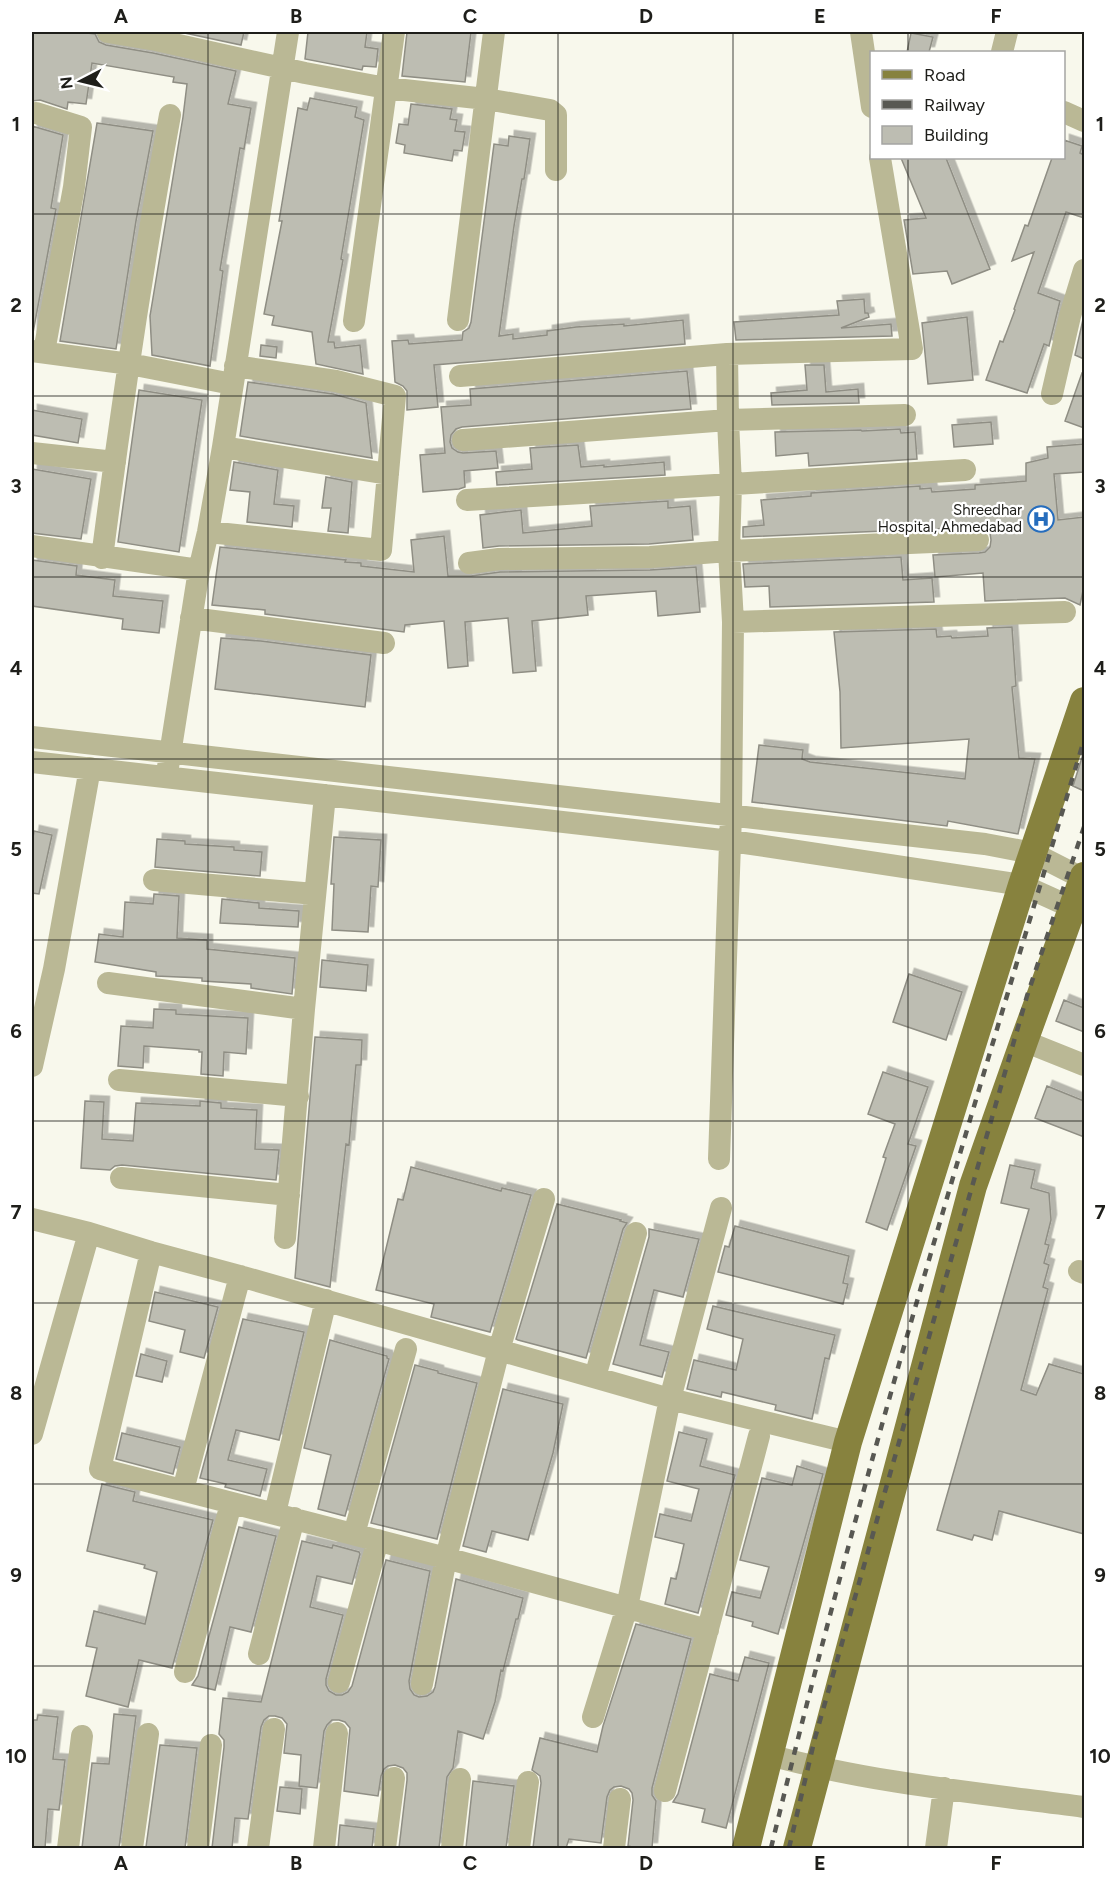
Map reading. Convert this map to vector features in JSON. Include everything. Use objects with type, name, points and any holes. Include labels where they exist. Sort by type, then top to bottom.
[{"type":"main road","points":[[746,1848],[848,1442],[1022,885],[1084,701]]},
{"type":"main road","points":[[797,1848],[973,1186],[1024,1041],[1079,910],[1084,878]]},
{"type":"street","points":[[108,32],[386,88],[486,99],[550,110],[556,116],[556,170]]},
{"type":"street","points":[[167,776],[199,570],[223,447],[288,32]]},
{"type":"street","points":[[354,321],[394,32]]},
{"type":"street","points":[[458,320],[494,32]]},
{"type":"street","points":[[861,32],[870,93]]},
{"type":"street","points":[[1002,51],[1007,32]]},
{"type":"street","points":[[1065,112],[1084,121]]},
{"type":"street","points":[[36,113],[81,127],[74,187],[38,352],[234,375],[336,381],[395,396],[381,550],[208,532]]},
{"type":"street","points":[[102,558],[154,202],[170,115]]},
{"type":"street","points":[[460,376],[727,354],[912,349],[880,159]]},
{"type":"street","points":[[1052,394],[1070,316],[1084,270]]},
{"type":"street","points":[[719,1159],[731,841],[733,622],[729,551],[731,486],[727,354]]},
{"type":"street","points":[[463,440],[728,420],[905,415]]},
{"type":"street","points":[[223,447],[388,474]]},
{"type":"street","points":[[32,453],[115,462]]},
{"type":"street","points":[[467,500],[731,486],[964,470]]},
{"type":"street","points":[[469,563],[499,560],[650,557],[729,551],[978,540]]},
{"type":"street","points":[[32,546],[102,558],[199,570]]},
{"type":"street","points":[[733,622],[1065,612]]},
{"type":"street","points":[[191,618],[384,643]]},
{"type":"street","points":[[32,737],[985,844],[1033,854],[1084,878]]},
{"type":"street","points":[[32,762],[731,841],[1022,885],[1079,910]]},
{"type":"street","points":[[32,1066],[54,969],[90,768]]},
{"type":"street","points":[[285,1238],[325,795]]},
{"type":"street","points":[[153,880],[315,894]]},
{"type":"street","points":[[108,983],[304,1009]]},
{"type":"street","points":[[1024,1041],[1084,1065]]},
{"type":"street","points":[[119,1080],[298,1096]]},
{"type":"street","points":[[121,1178],[289,1195]]},
{"type":"street","points":[[422,1684],[446,1557],[499,1350],[544,1199]]},
{"type":"street","points":[[593,1717],[627,1607],[670,1398],[721,1208]]},
{"type":"street","points":[[32,1219],[89,1233],[670,1398],[848,1442]]},
{"type":"street","points":[[32,1434],[89,1233]]},
{"type":"street","points":[[595,1377],[636,1233]]},
{"type":"street","points":[[151,1252],[100,1469],[446,1557],[708,1630]]},
{"type":"street","points":[[183,1490],[240,1276]]},
{"type":"street","points":[[259,1654],[326,1300]]},
{"type":"street","points":[[354,1534],[406,1349]]},
{"type":"street","points":[[665,1791],[759,1436]]},
{"type":"street","points":[[185,1672],[231,1504]]},
{"type":"street","points":[[339,1682],[378,1540]]},
{"type":"street","points":[[258,1848],[274,1729]]},
{"type":"street","points":[[324,1848],[337,1732]]},
{"type":"street","points":[[132,1848],[148,1734]]},
{"type":"street","points":[[69,1848],[82,1736]]},
{"type":"street","points":[[198,1848],[211,1745]]},
{"type":"street","points":[[770,1755],[817,1768],[1084,1808]]},
{"type":"street","points":[[385,1848],[394,1778]]},
{"type":"street","points":[[452,1848],[460,1779]]},
{"type":"street","points":[[519,1848],[528,1782]]},
{"type":"street","points":[[936,1848],[944,1788]]},
{"type":"street","points":[[614,1848],[620,1799]]},
{"type":"building","points":[[32,32],[95,34],[99,42],[106,45],[236,71],[228,104],[251,108],[244,149],[240,148],[220,270],[223,271],[210,366],[152,355],[150,316],[187,84],[173,82],[174,77],[92,63],[86,104],[68,102],[67,109],[40,100],[32,101]]},
{"type":"building","points":[[180,32],[244,32],[241,45]]},
{"type":"building","points":[[308,32],[367,32],[365,47],[378,49],[376,67],[363,66],[362,70],[305,59]]},
{"type":"building","points":[[407,32],[471,32],[465,82],[402,76]]},
{"type":"building","points":[[911,33],[933,37],[929,51],[907,51]]},
{"type":"building","points":[[310,98],[357,107],[355,117],[364,120],[328,342],[334,342],[335,348],[360,345],[363,374],[316,364],[312,332],[272,325],[274,316],[264,314],[282,221],[279,221],[298,108],[307,110]]},
{"type":"building","points":[[411,104],[452,109],[450,119],[457,120],[455,131],[465,132],[462,151],[454,150],[452,161],[404,153],[405,145],[396,143],[399,124],[408,125]]},
{"type":"building","points":[[97,123],[153,131],[116,349],[60,341]]},
{"type":"building","points":[[32,126],[63,135],[51,208],[56,209],[32,338]]},
{"type":"building","points":[[509,136],[530,139],[514,226],[499,336],[513,334],[513,339],[547,335],[547,331],[576,327],[624,324],[624,326],[683,320],[685,344],[434,365],[438,407],[407,410],[407,391],[395,382],[392,341],[408,340],[409,344],[462,340],[463,332],[469,328],[494,144],[508,146]]},
{"type":"building","points":[[1065,140],[1082,146],[1080,153],[1084,155],[1084,218],[1066,212],[1038,293],[1060,301],[1049,346],[1044,344],[1027,393],[986,380],[1000,341],[1003,342],[1015,310],[1034,252],[1012,261],[1025,225],[1028,226],[1052,159],[1065,159]]},
{"type":"building","points":[[901,159],[946,159],[990,269],[952,284],[947,271],[913,274],[904,220],[926,218]]},
{"type":"building","points":[[864,299],[865,313],[868,313],[869,317],[841,328],[891,324],[892,336],[736,340],[734,322],[839,315],[837,301]]},
{"type":"building","points":[[1084,315],[1084,359],[1075,355]]},
{"type":"building","points":[[967,317],[973,380],[928,384],[922,323]]},
{"type":"building","points":[[261,345],[277,347],[276,358],[260,356]]},
{"type":"building","points":[[805,365],[824,365],[826,392],[858,389],[859,403],[772,405],[771,393],[807,390]]},
{"type":"building","points":[[687,371],[691,409],[456,429],[451,435],[452,448],[463,453],[496,451],[498,468],[464,471],[465,487],[459,489],[423,492],[420,455],[445,453],[441,407],[471,405],[470,389]]},
{"type":"building","points":[[1082,373],[1084,374],[1084,428],[1065,421]]},
{"type":"building","points":[[248,382],[333,394],[366,403],[372,458],[240,436]]},
{"type":"building","points":[[139,390],[202,400],[179,552],[118,542]]},
{"type":"building","points":[[32,410],[82,419],[78,443],[32,435]]},
{"type":"building","points":[[991,422],[993,444],[954,447],[952,425]]},
{"type":"building","points":[[900,429],[901,433],[915,432],[917,459],[809,466],[808,453],[776,456],[775,432]]},
{"type":"building","points":[[1084,444],[1084,472],[1054,474],[1058,520],[1084,517],[1084,586],[1080,605],[1065,598],[985,601],[983,573],[935,577],[933,555],[985,552],[990,547],[991,540],[990,533],[985,528],[743,537],[743,527],[764,525],[761,500],[811,496],[811,493],[920,486],[920,489],[931,488],[932,492],[975,489],[975,485],[1026,481],[1026,463],[1048,458],[1047,447]]},
{"type":"building","points":[[578,445],[581,467],[664,462],[665,475],[497,485],[496,472],[532,469],[530,448]]},
{"type":"building","points":[[234,462],[278,470],[274,504],[294,506],[292,527],[247,522],[250,492],[230,490]]},
{"type":"building","points":[[32,469],[91,479],[81,539],[32,533]]},
{"type":"building","points":[[326,477],[352,482],[348,533],[328,531],[331,508],[322,508]]},
{"type":"building","points":[[668,501],[668,508],[690,506],[693,540],[649,544],[483,548],[480,515],[521,510],[523,533],[592,526],[590,506]]},
{"type":"building","points":[[444,536],[448,576],[500,572],[650,570],[696,567],[700,612],[658,616],[656,591],[586,596],[588,615],[532,621],[536,671],[513,673],[508,618],[465,622],[468,666],[448,668],[444,621],[405,625],[404,632],[265,614],[265,610],[212,605],[220,547],[346,560],[345,562],[361,563],[361,566],[414,572],[411,540]]},
{"type":"building","points":[[901,557],[903,580],[932,578],[934,602],[770,607],[769,586],[745,587],[743,564]]},
{"type":"building","points":[[32,560],[77,566],[76,575],[115,580],[113,596],[163,601],[159,633],[122,629],[123,619],[32,606]]},
{"type":"building","points":[[1012,627],[1016,686],[1012,687],[1019,758],[1035,759],[1018,834],[948,821],[947,826],[752,802],[759,745],[803,750],[802,759],[810,762],[965,779],[969,739],[841,748],[840,692],[834,632],[936,629],[937,637],[951,636],[952,638],[988,636],[987,628]]},
{"type":"building","points":[[221,638],[371,655],[365,707],[215,689]]},
{"type":"building","points":[[1084,751],[1084,791],[1073,786]]},
{"type":"building","points":[[34,831],[52,835],[39,894],[32,893]]},
{"type":"building","points":[[334,837],[381,840],[378,887],[371,886],[368,932],[332,930],[334,884],[331,884]]},
{"type":"building","points":[[157,839],[262,852],[260,876],[155,867]]},
{"type":"building","points":[[154,894],[179,896],[177,938],[207,940],[207,949],[295,958],[292,994],[251,988],[251,984],[202,981],[202,978],[156,976],[156,972],[95,962],[99,934],[123,937],[125,902],[153,904]]},
{"type":"building","points":[[222,899],[259,903],[259,908],[299,911],[298,927],[220,923]]},
{"type":"building","points":[[322,960],[368,965],[366,991],[320,987]]},
{"type":"building","points":[[909,974],[962,992],[946,1040],[893,1022]]},
{"type":"building","points":[[1064,1000],[1084,1008],[1084,1032],[1056,1021]]},
{"type":"building","points":[[154,1009],[176,1010],[176,1014],[248,1018],[246,1054],[224,1052],[223,1076],[201,1074],[202,1052],[199,1050],[144,1046],[143,1068],[118,1066],[121,1026],[153,1028]]},
{"type":"building","points":[[315,1037],[362,1040],[361,1065],[356,1065],[349,1145],[346,1144],[330,1287],[295,1278]]},
{"type":"building","points":[[883,1072],[928,1087],[908,1144],[916,1146],[887,1230],[866,1222],[886,1158],[883,1157],[895,1124],[868,1114]]},
{"type":"building","points":[[1047,1086],[1084,1101],[1084,1137],[1035,1118]]},
{"type":"building","points":[[85,1101],[104,1102],[102,1139],[133,1141],[136,1103],[200,1106],[200,1101],[221,1103],[221,1108],[257,1110],[255,1149],[279,1150],[276,1180],[122,1165],[110,1170],[81,1168]]},
{"type":"building","points":[[1010,1165],[1035,1170],[1031,1188],[1049,1193],[1051,1220],[1045,1244],[1049,1245],[1044,1263],[1049,1265],[1043,1287],[1048,1289],[1021,1390],[1036,1395],[1049,1364],[1084,1374],[1084,1534],[999,1511],[992,1540],[974,1535],[972,1540],[937,1530],[1029,1209],[1001,1203]]},
{"type":"building","points":[[411,1167],[501,1191],[502,1188],[531,1195],[490,1332],[431,1317],[434,1304],[376,1290],[398,1199],[403,1200]]},
{"type":"building","points":[[557,1204],[627,1223],[623,1229],[586,1358],[516,1339]]},
{"type":"building","points":[[735,1226],[849,1256],[843,1283],[848,1284],[843,1304],[718,1272],[725,1246],[729,1247]]},
{"type":"building","points":[[649,1229],[699,1239],[683,1297],[654,1290],[640,1345],[669,1352],[662,1377],[613,1364],[649,1237]]},
{"type":"building","points":[[155,1292],[218,1307],[204,1358],[180,1352],[185,1330],[149,1321]]},
{"type":"building","points":[[713,1306],[835,1335],[829,1359],[825,1358],[812,1419],[775,1410],[776,1405],[722,1392],[721,1397],[687,1389],[694,1360],[736,1370],[743,1339],[707,1329]]},
{"type":"building","points":[[243,1319],[304,1332],[279,1440],[236,1430],[228,1460],[267,1469],[260,1496],[200,1478]]},
{"type":"building","points":[[330,1340],[387,1356],[389,1359],[345,1516],[318,1509],[331,1455],[304,1448]]},
{"type":"building","points":[[141,1354],[167,1361],[162,1382],[136,1376]]},
{"type":"building","points":[[415,1365],[477,1383],[437,1539],[371,1523]]},
{"type":"building","points":[[503,1389],[563,1404],[553,1453],[528,1540],[492,1531],[486,1552],[463,1546]]},
{"type":"building","points":[[679,1432],[707,1439],[700,1466],[735,1475],[698,1613],[665,1604],[671,1578],[676,1579],[684,1544],[655,1537],[660,1514],[691,1521],[699,1489],[667,1481]]},
{"type":"building","points":[[122,1433],[180,1447],[173,1474],[116,1459]]},
{"type":"building","points":[[797,1466],[823,1474],[778,1634],[752,1626],[753,1622],[726,1615],[732,1592],[760,1598],[769,1567],[740,1560],[762,1478],[792,1485]]},
{"type":"building","points":[[102,1484],[135,1492],[133,1501],[213,1520],[172,1668],[139,1660],[128,1707],[86,1696],[97,1648],[86,1646],[94,1611],[145,1624],[157,1572],[144,1568],[145,1565],[87,1551]]},
{"type":"building","points":[[239,1527],[276,1536],[251,1632],[230,1627],[215,1690],[192,1685],[198,1676]]},
{"type":"building","points":[[302,1541],[332,1548],[333,1545],[360,1554],[352,1584],[317,1576],[310,1607],[343,1615],[326,1679],[329,1691],[336,1695],[348,1692],[352,1686],[386,1560],[430,1571],[409,1681],[410,1689],[414,1695],[419,1697],[427,1696],[433,1692],[435,1687],[456,1579],[523,1598],[483,1739],[458,1731],[453,1768],[447,1777],[439,1848],[399,1848],[407,1780],[407,1773],[403,1768],[395,1765],[384,1769],[378,1796],[344,1791],[350,1728],[345,1722],[332,1720],[324,1731],[317,1788],[299,1786],[301,1755],[284,1753],[287,1724],[282,1718],[269,1716],[261,1727],[248,1819],[235,1818],[232,1848],[212,1848],[224,1747],[224,1740],[219,1734],[223,1698],[261,1702]]},
{"type":"building","points":[[636,1624],[691,1639],[652,1788],[652,1795],[656,1801],[652,1848],[628,1846],[633,1800],[629,1789],[621,1786],[610,1790],[607,1797],[601,1843],[569,1839],[566,1848],[533,1848],[541,1783],[540,1776],[532,1770],[540,1738],[597,1752],[603,1726]]},
{"type":"building","points":[[745,1657],[769,1663],[726,1828],[702,1822],[705,1809],[673,1802],[678,1794],[710,1674],[738,1681]]},
{"type":"building","points":[[114,1714],[136,1716],[119,1848],[82,1848],[92,1763],[109,1764]]},
{"type":"building","points":[[38,1715],[58,1717],[53,1759],[65,1760],[59,1810],[48,1809],[45,1848],[32,1848],[32,1720],[37,1720]]},
{"type":"building","points":[[160,1745],[197,1748],[185,1848],[146,1847]]},
{"type":"building","points":[[473,1781],[514,1786],[506,1848],[466,1848]]},
{"type":"building","points":[[280,1787],[302,1789],[300,1814],[277,1811]]},
{"type":"building","points":[[340,1825],[374,1829],[372,1848],[338,1848]]},
{"type":"railway","points":[[771,1848],[842,1569],[880,1431],[1084,740]]},
{"type":"railway","points":[[789,1848],[815,1738],[1027,996],[1084,827]]},
{"type":"place","name":"Shreedhar Hospital, Ahmedabad","points":[[1041,519]]}]
